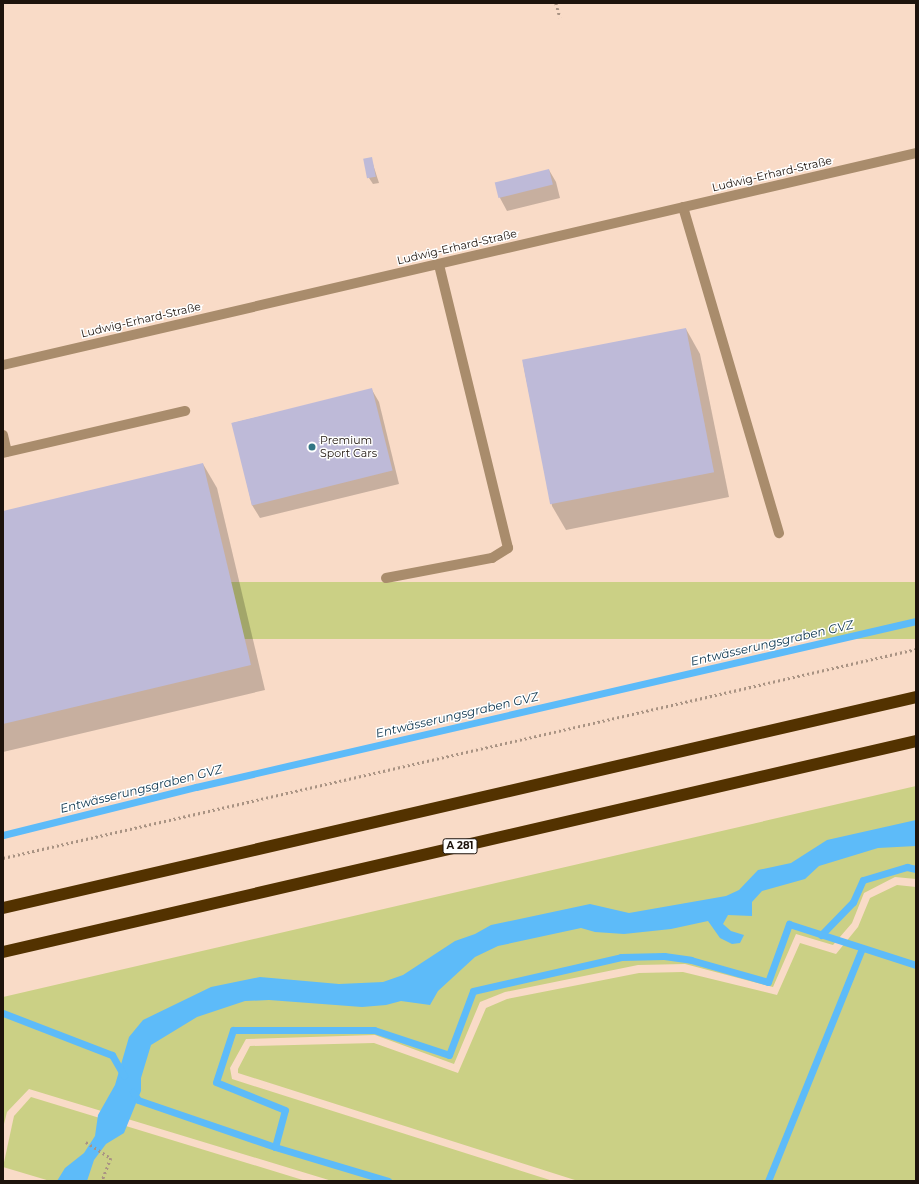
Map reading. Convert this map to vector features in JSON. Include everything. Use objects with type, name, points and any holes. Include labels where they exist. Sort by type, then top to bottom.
[{"type":"highway","points":[[3,908],[916,697]]},
{"type":"highway","name":"A 281","points":[[3,952],[916,740]]},
{"type":"street","name":"Ludwig-Erhard-Straße","points":[[3,365],[916,152]]},
{"type":"street","points":[[683,207],[779,533]]},
{"type":"street","points":[[386,578],[492,558],[508,548],[438,264]]},
{"type":"street","points":[[3,435],[5,453],[185,411]]},
{"type":"path","points":[[556,3],[560,17]]},
{"type":"path","points":[[3,858],[916,649]]},
{"type":"path","points":[[86,1142],[112,1158],[102,1181]]},
{"type":"green space","points":[[3,582],[916,582],[916,639],[3,639]]},
{"type":"green space","points":[[916,786],[916,879],[895,877],[864,893],[852,923],[833,945],[796,934],[773,987],[685,964],[638,965],[505,992],[480,1002],[454,1064],[375,1035],[246,1039],[230,1068],[232,1079],[553,1181],[332,1181],[29,1089],[7,1112],[3,1128],[3,997]]},
{"type":"green space","points":[[897,885],[916,887],[916,1181],[578,1181],[238,1073],[238,1069],[250,1046],[374,1043],[458,1073],[486,1008],[507,999],[639,973],[683,972],[777,995],[800,943],[836,954],[858,927],[870,898]]},
{"type":"green space","points":[[31,1097],[306,1181],[50,1181],[3,1167],[14,1116]]},
{"type":"water","points":[[916,820],[916,846],[878,848],[819,866],[805,879],[762,891],[752,902],[752,916],[728,915],[723,924],[731,931],[744,935],[740,943],[732,944],[720,938],[708,921],[671,929],[624,934],[595,932],[581,928],[498,946],[475,957],[438,991],[430,1005],[401,1001],[386,1005],[362,1007],[269,1000],[245,1001],[197,1017],[151,1045],[141,1078],[141,1091],[124,1133],[106,1144],[94,1160],[87,1181],[57,1181],[65,1168],[84,1153],[95,1136],[98,1115],[115,1085],[129,1037],[143,1020],[211,987],[260,977],[339,984],[383,982],[403,975],[455,941],[475,934],[491,925],[590,904],[629,913],[726,896],[739,890],[758,870],[791,863],[827,840]]},
{"type":"building","points":[[372,157],[376,177],[367,178],[363,159]]},
{"type":"building","points":[[549,169],[553,185],[499,198],[495,183]]},
{"type":"building","points":[[686,328],[714,472],[550,504],[522,360]]},
{"type":"building","name":"Premium Sport Cars","points":[[372,388],[393,470],[252,506],[231,423]]},
{"type":"building","points":[[203,463],[251,665],[3,724],[3,511]]},
{"type":"waterway","name":"Entwässerungsgraben GVZ","points":[[3,835],[196,787],[916,621]]},
{"type":"waterway","points":[[821,935],[853,902],[863,880],[907,867],[916,869]]},
{"type":"waterway","points":[[275,1147],[285,1110],[216,1082],[233,1030],[374,1030],[449,1055],[473,991],[621,957],[664,956],[691,960],[768,982],[789,924],[916,965]]},
{"type":"waterway","points":[[768,1181],[862,948]]},
{"type":"waterway","points":[[3,1013],[112,1055],[124,1076]]},
{"type":"waterway","points":[[133,1092],[138,1100],[275,1147],[388,1181]]},
{"type":"place","name":"Premium Sport Cars","points":[[312,447]]}]
